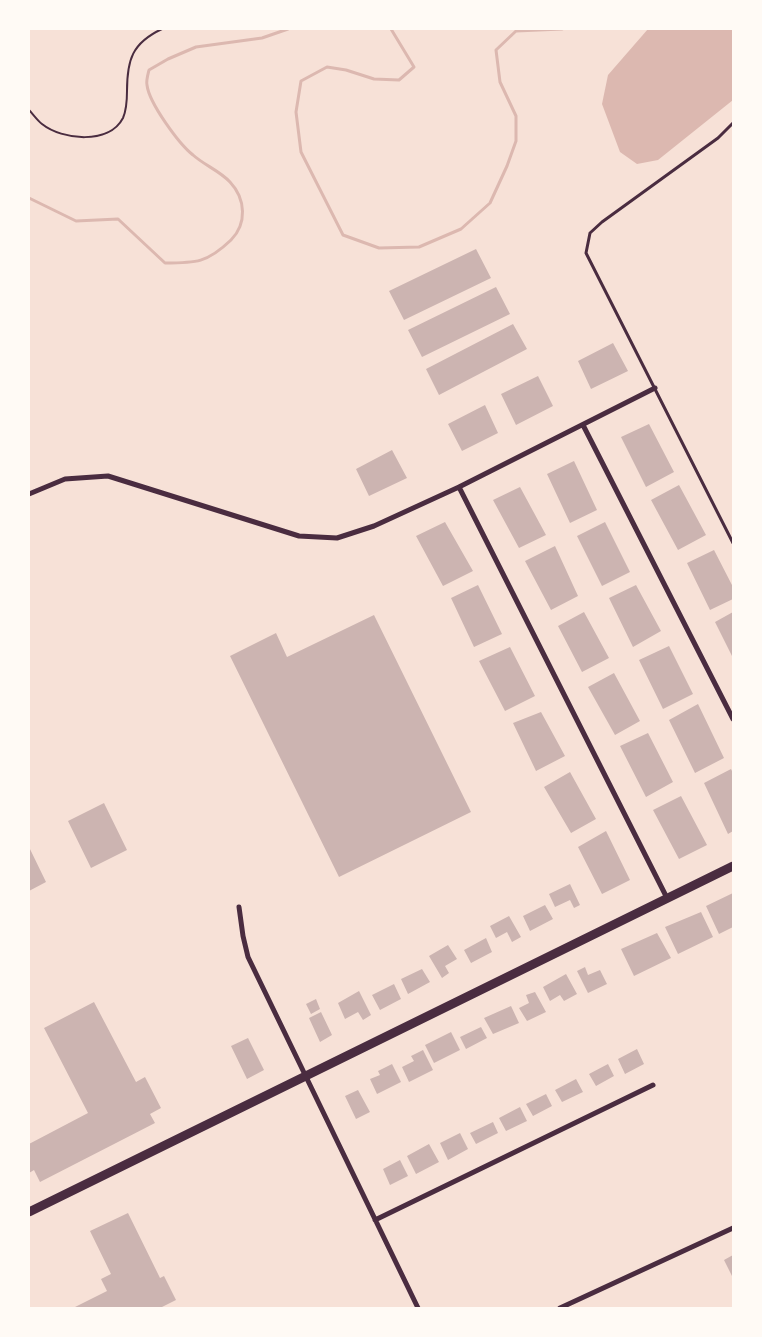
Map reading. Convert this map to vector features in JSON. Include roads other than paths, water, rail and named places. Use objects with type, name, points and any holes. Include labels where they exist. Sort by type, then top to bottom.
[{"type":"street","points":[[29,494],[65,479],[108,476],[299,536],[337,538],[374,526],[459,487],[655,388]]},
{"type":"street","points":[[583,425],[733,719]]},
{"type":"street","points":[[459,487],[667,898]]},
{"type":"street","points":[[29,1212],[733,866]]},
{"type":"street","points":[[239,907],[248,957],[418,1308]]},
{"type":"street","points":[[376,1220],[653,1086]]},
{"type":"street","points":[[560,1308],[733,1228]]},
{"type":"lane","points":[[733,123],[718,138],[602,222],[590,233],[586,253],[733,543]]},
{"type":"waterway","points":[[29,198],[76,221],[118,219],[165,263],[185,263],[201,260],[223,248],[240,227],[242,204],[239,196],[226,178],[197,159],[173,133],[149,93],[147,85],[149,70],[168,59],[196,47],[262,38],[288,29]]},
{"type":"waterway","points":[[391,29],[414,67],[399,80],[374,79],[346,70],[327,67],[301,81],[296,112],[301,152],[343,235],[379,248],[419,247],[461,229],[490,203],[516,141],[516,116],[500,82],[496,50],[516,31],[562,29]]}]
